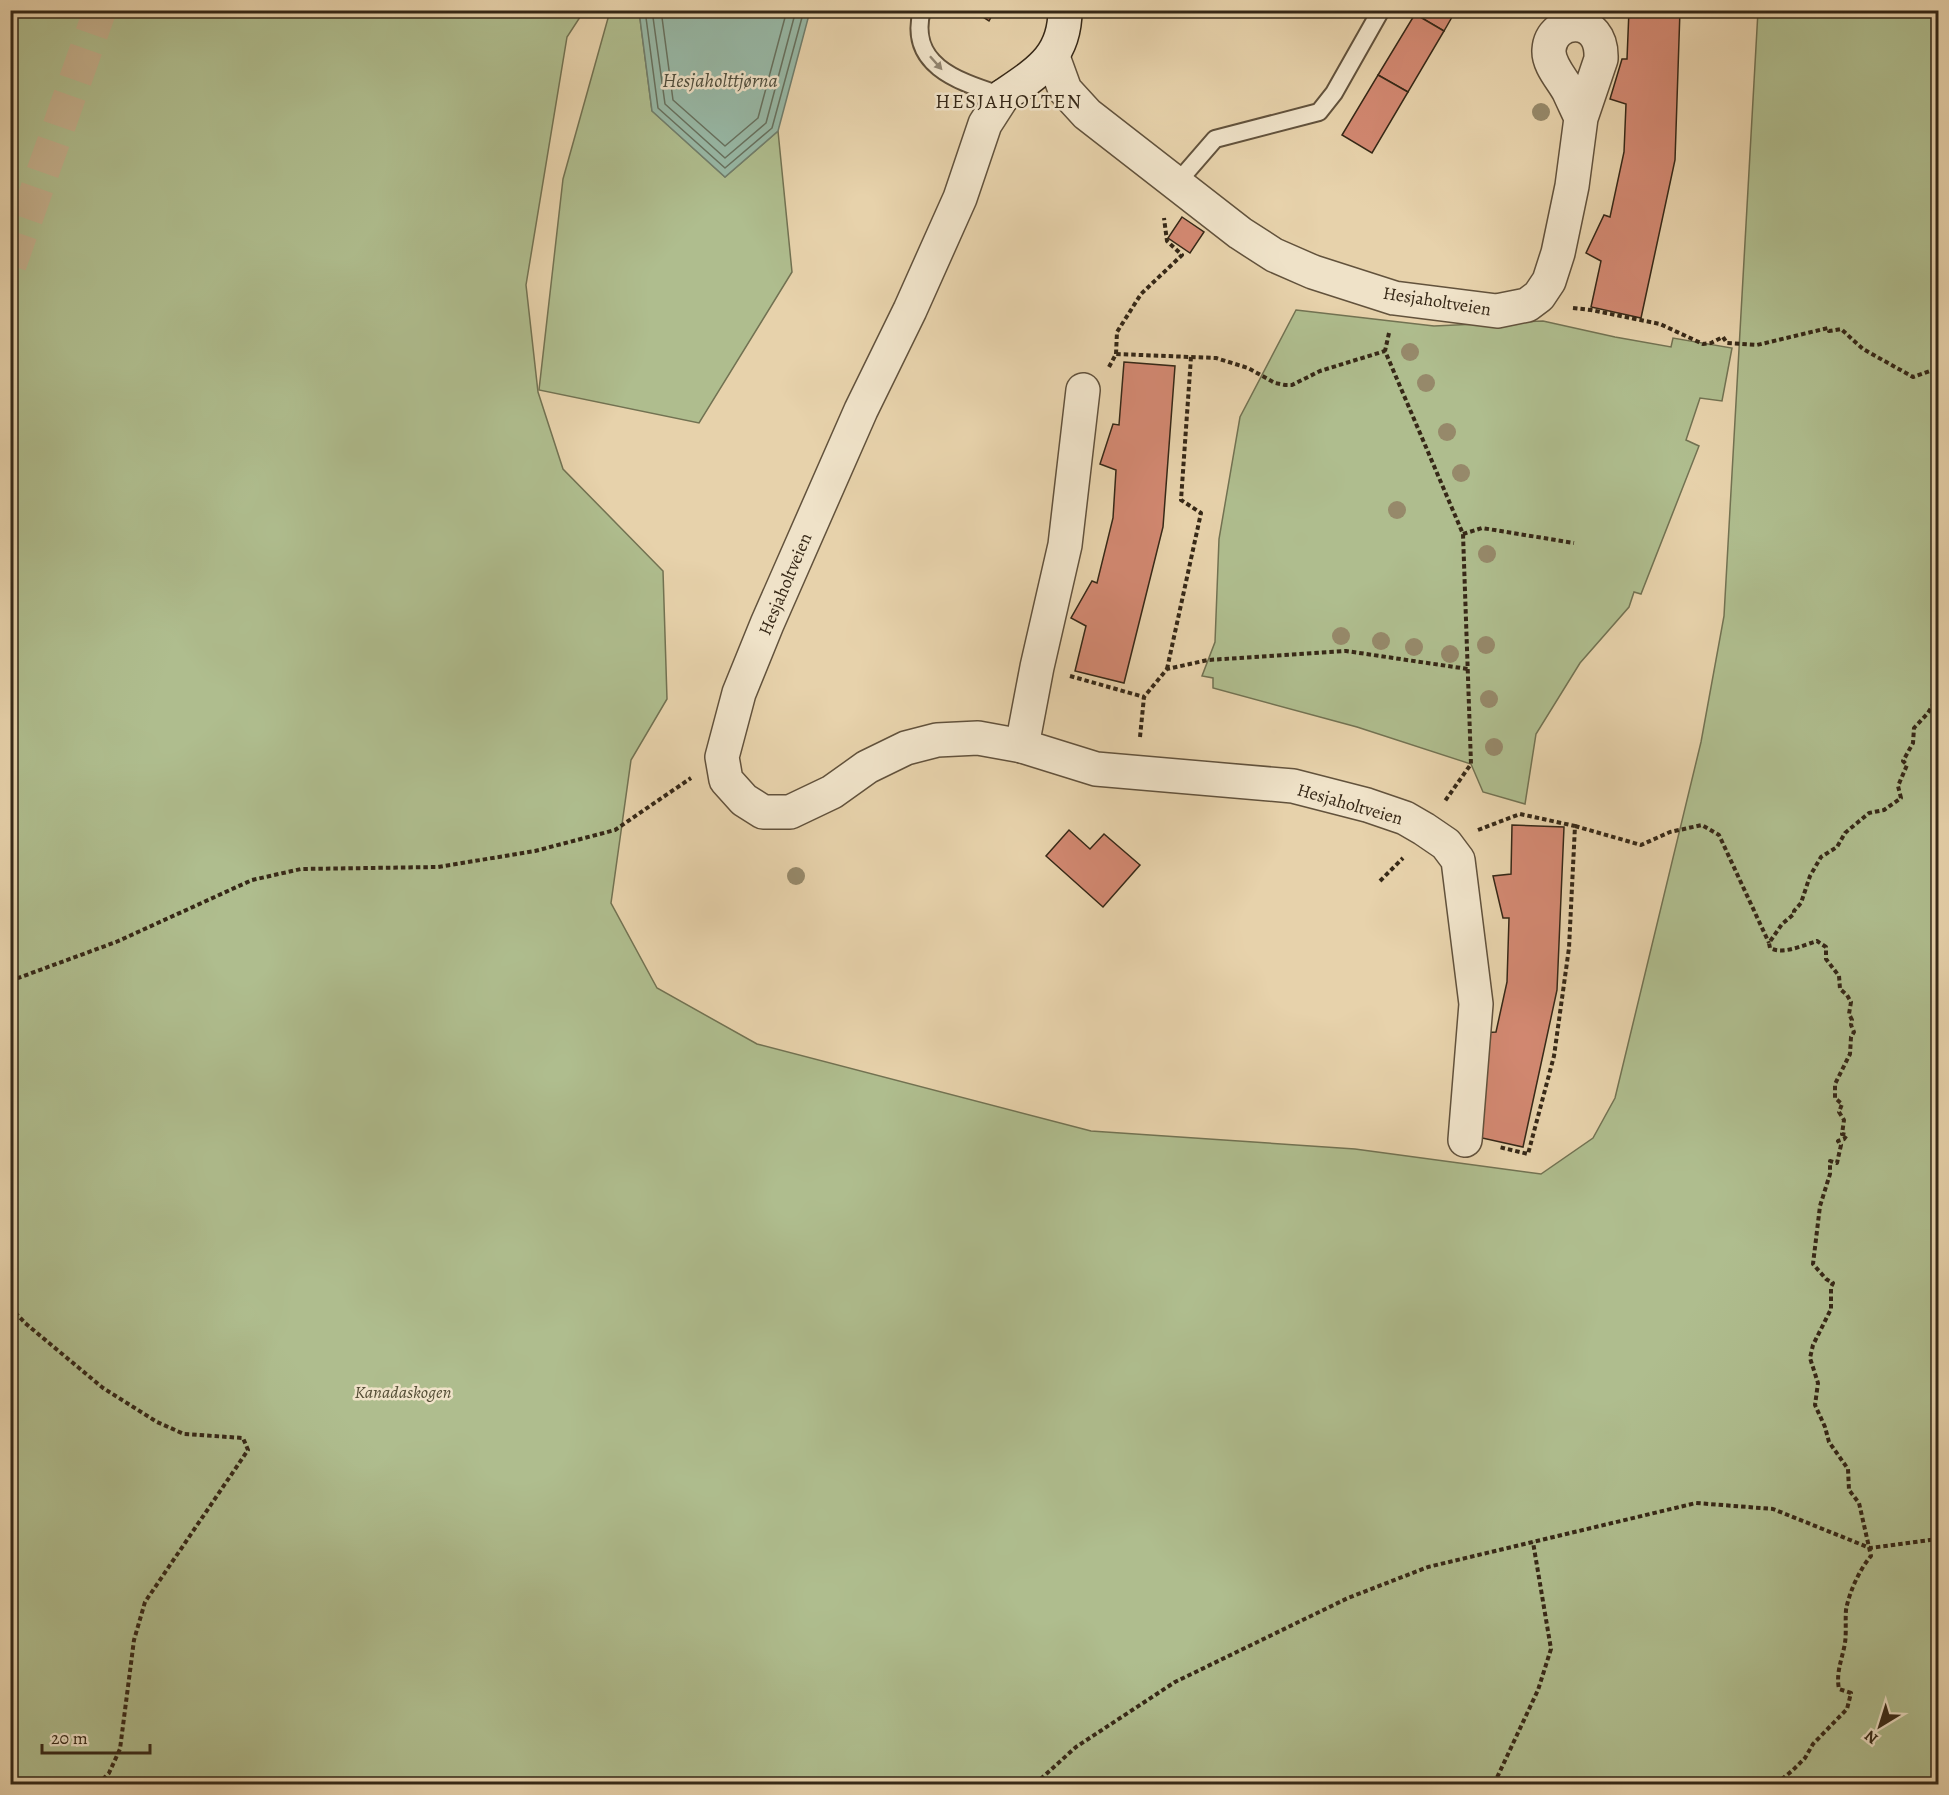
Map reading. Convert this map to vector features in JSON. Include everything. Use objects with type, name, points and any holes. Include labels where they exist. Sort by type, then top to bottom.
[{"type":"street","name":"Hesjaholtveien","points":[[1065,10],[1061,41],[1053,57],[1032,76],[1003,96],[985,124],[960,198],[910,310],[861,410],[739,693],[722,757],[726,780],[744,800],[763,812],[790,812],[832,792],[867,767],[906,748],[937,740],[978,738],[1022,746],[1096,769],[1293,786],[1367,805],[1405,818],[1446,844],[1458,860],[1476,1004],[1465,1140]]},
{"type":"street","name":"Hesjaholtveien","points":[[1053,57],[1065,90],[1170,198],[1240,232],[1274,255],[1312,272],[1394,298],[1497,311],[1527,304]]},
{"type":"street","points":[[1527,304],[1539,296],[1549,281],[1558,253],[1572,186],[1581,118]]},
{"type":"street","points":[[1022,746],[1037,667],[1065,546],[1083,390]]},
{"type":"lane","points":[[922,10],[921,44],[938,68],[962,83],[1003,96]]},
{"type":"lane","points":[[1170,198],[1215,139],[1319,112],[1334,93],[1381,10]]},
{"type":"path","points":[[1083,390],[1097,390],[1116,354],[1117,332],[1141,294],[1182,255],[1167,241],[1170,198]]},
{"type":"path","points":[[1394,298],[1385,351],[1463,534],[1472,764],[1424,829]]},
{"type":"path","points":[[1527,304],[1591,310],[1660,324],[1703,344],[1723,337],[1727,343],[1757,345],[1828,328],[1829,331],[1841,329],[1863,349],[1913,377],[1938,368]]},
{"type":"path","points":[[1116,354],[1216,358],[1248,368],[1275,384],[1292,385],[1320,371],[1385,351]]},
{"type":"path","points":[[1137,772],[1144,697],[1167,669],[1201,513],[1181,500],[1191,357]]},
{"type":"path","points":[[1463,534],[1482,528],[1574,543]]},
{"type":"path","points":[[1167,669],[1208,660],[1346,651],[1468,669]]},
{"type":"path","points":[[1037,667],[1144,697]]},
{"type":"path","points":[[1769,943],[1801,903],[1810,876],[1821,857],[1838,847],[1845,833],[1869,813],[1884,810],[1901,798],[1898,786],[1907,765],[1904,761],[1913,743],[1914,728],[1928,713],[1938,696]]},
{"type":"path","points":[[10,981],[116,942],[252,880],[302,869],[438,867],[535,851],[615,830],[722,757]]},
{"type":"path","points":[[1477,830],[1520,814],[1575,826],[1641,845],[1670,832],[1702,825],[1719,836],[1770,948],[1784,951],[1817,941],[1822,943],[1826,947],[1826,958],[1839,976],[1840,989],[1851,1002],[1849,1014],[1854,1032],[1851,1037],[1850,1054],[1835,1084],[1835,1098],[1842,1104],[1839,1112],[1844,1119],[1842,1134],[1847,1135],[1844,1139],[1838,1140],[1841,1144],[1837,1163],[1830,1161],[1830,1174],[1820,1206],[1813,1264],[1826,1279],[1833,1283],[1832,1310],[1813,1345],[1810,1358],[1818,1383],[1815,1405],[1829,1442],[1848,1469],[1849,1490],[1859,1503],[1871,1556],[1864,1564],[1847,1607],[1844,1648],[1837,1680],[1839,1689],[1851,1693],[1847,1709],[1813,1744],[1805,1758],[1776,1785]]},
{"type":"path","points":[[1465,1140],[1528,1154],[1554,1056],[1569,948],[1575,826]]},
{"type":"path","points":[[1380,880],[1396,866]]},
{"type":"path","points":[[10,1307],[25,1323],[103,1388],[157,1422],[184,1434],[243,1438],[248,1450],[146,1602],[134,1640],[120,1749],[110,1773],[98,1785]]},
{"type":"path","points":[[1035,1785],[1076,1748],[1175,1683],[1348,1598],[1428,1567],[1696,1503],[1773,1509],[1870,1548],[1938,1539]]},
{"type":"path","points":[[1494,1785],[1538,1690],[1551,1650],[1533,1542]]},
{"type":"green space","name":"Kanadaskogen","points":[[10,11],[584,11],[567,37],[526,285],[538,392],[563,469],[663,571],[667,699],[631,760],[611,903],[657,988],[757,1044],[1091,1131],[1355,1149],[1541,1174],[1593,1138],[1615,1098],[1701,742],[1724,616],[1758,11],[1938,11],[1938,1784],[11,1784]]},
{"type":"green space","points":[[610,11],[639,11],[652,111],[725,177],[778,131],[792,272],[699,423],[539,390],[563,179]]},
{"type":"green space","points":[[1296,310],[1434,326],[1543,321],[1671,347],[1673,338],[1732,348],[1722,401],[1700,398],[1686,440],[1699,446],[1641,594],[1634,592],[1629,607],[1580,663],[1536,734],[1525,804],[1483,792],[1471,764],[1357,727],[1213,688],[1213,678],[1202,676],[1215,642],[1219,539],[1240,417]]},
{"type":"water","name":"Hesjaholttjørna","points":[[639,11],[810,11],[778,131],[725,177],[652,111]]},
{"type":"building","points":[[972,10],[995,10],[989,21]]},
{"type":"building","points":[[1417,10],[1456,10],[1444,31],[1415,14]]},
{"type":"building","points":[[1629,10],[1680,10],[1675,160],[1641,318],[1591,307],[1601,261],[1586,253],[1604,215],[1610,217],[1624,152],[1626,104],[1610,99],[1622,59],[1627,59]]},
{"type":"building","points":[[1415,14],[1444,31],[1408,92],[1378,75]]},
{"type":"building","points":[[1378,75],[1408,92],[1372,153],[1342,135]]},
{"type":"building","points":[[1182,217],[1204,232],[1190,253],[1168,238]]},
{"type":"building","points":[[1124,362],[1175,366],[1163,527],[1124,683],[1075,671],[1086,626],[1071,618],[1092,581],[1097,583],[1113,518],[1116,470],[1100,464],[1113,424],[1119,425]]},
{"type":"building","points":[[1512,825],[1564,827],[1557,990],[1523,1147],[1473,1136],[1479,1033],[1496,1032],[1507,982],[1509,918],[1503,918],[1493,876],[1511,874]]},
{"type":"building","points":[[1069,830],[1090,849],[1104,834],[1140,865],[1103,907],[1046,856]]},
{"type":"tunnel","points":[[10,265],[100,10]]},
{"type":"district","name":"HESJAHOLTEN","points":[[1009,101]]}]
